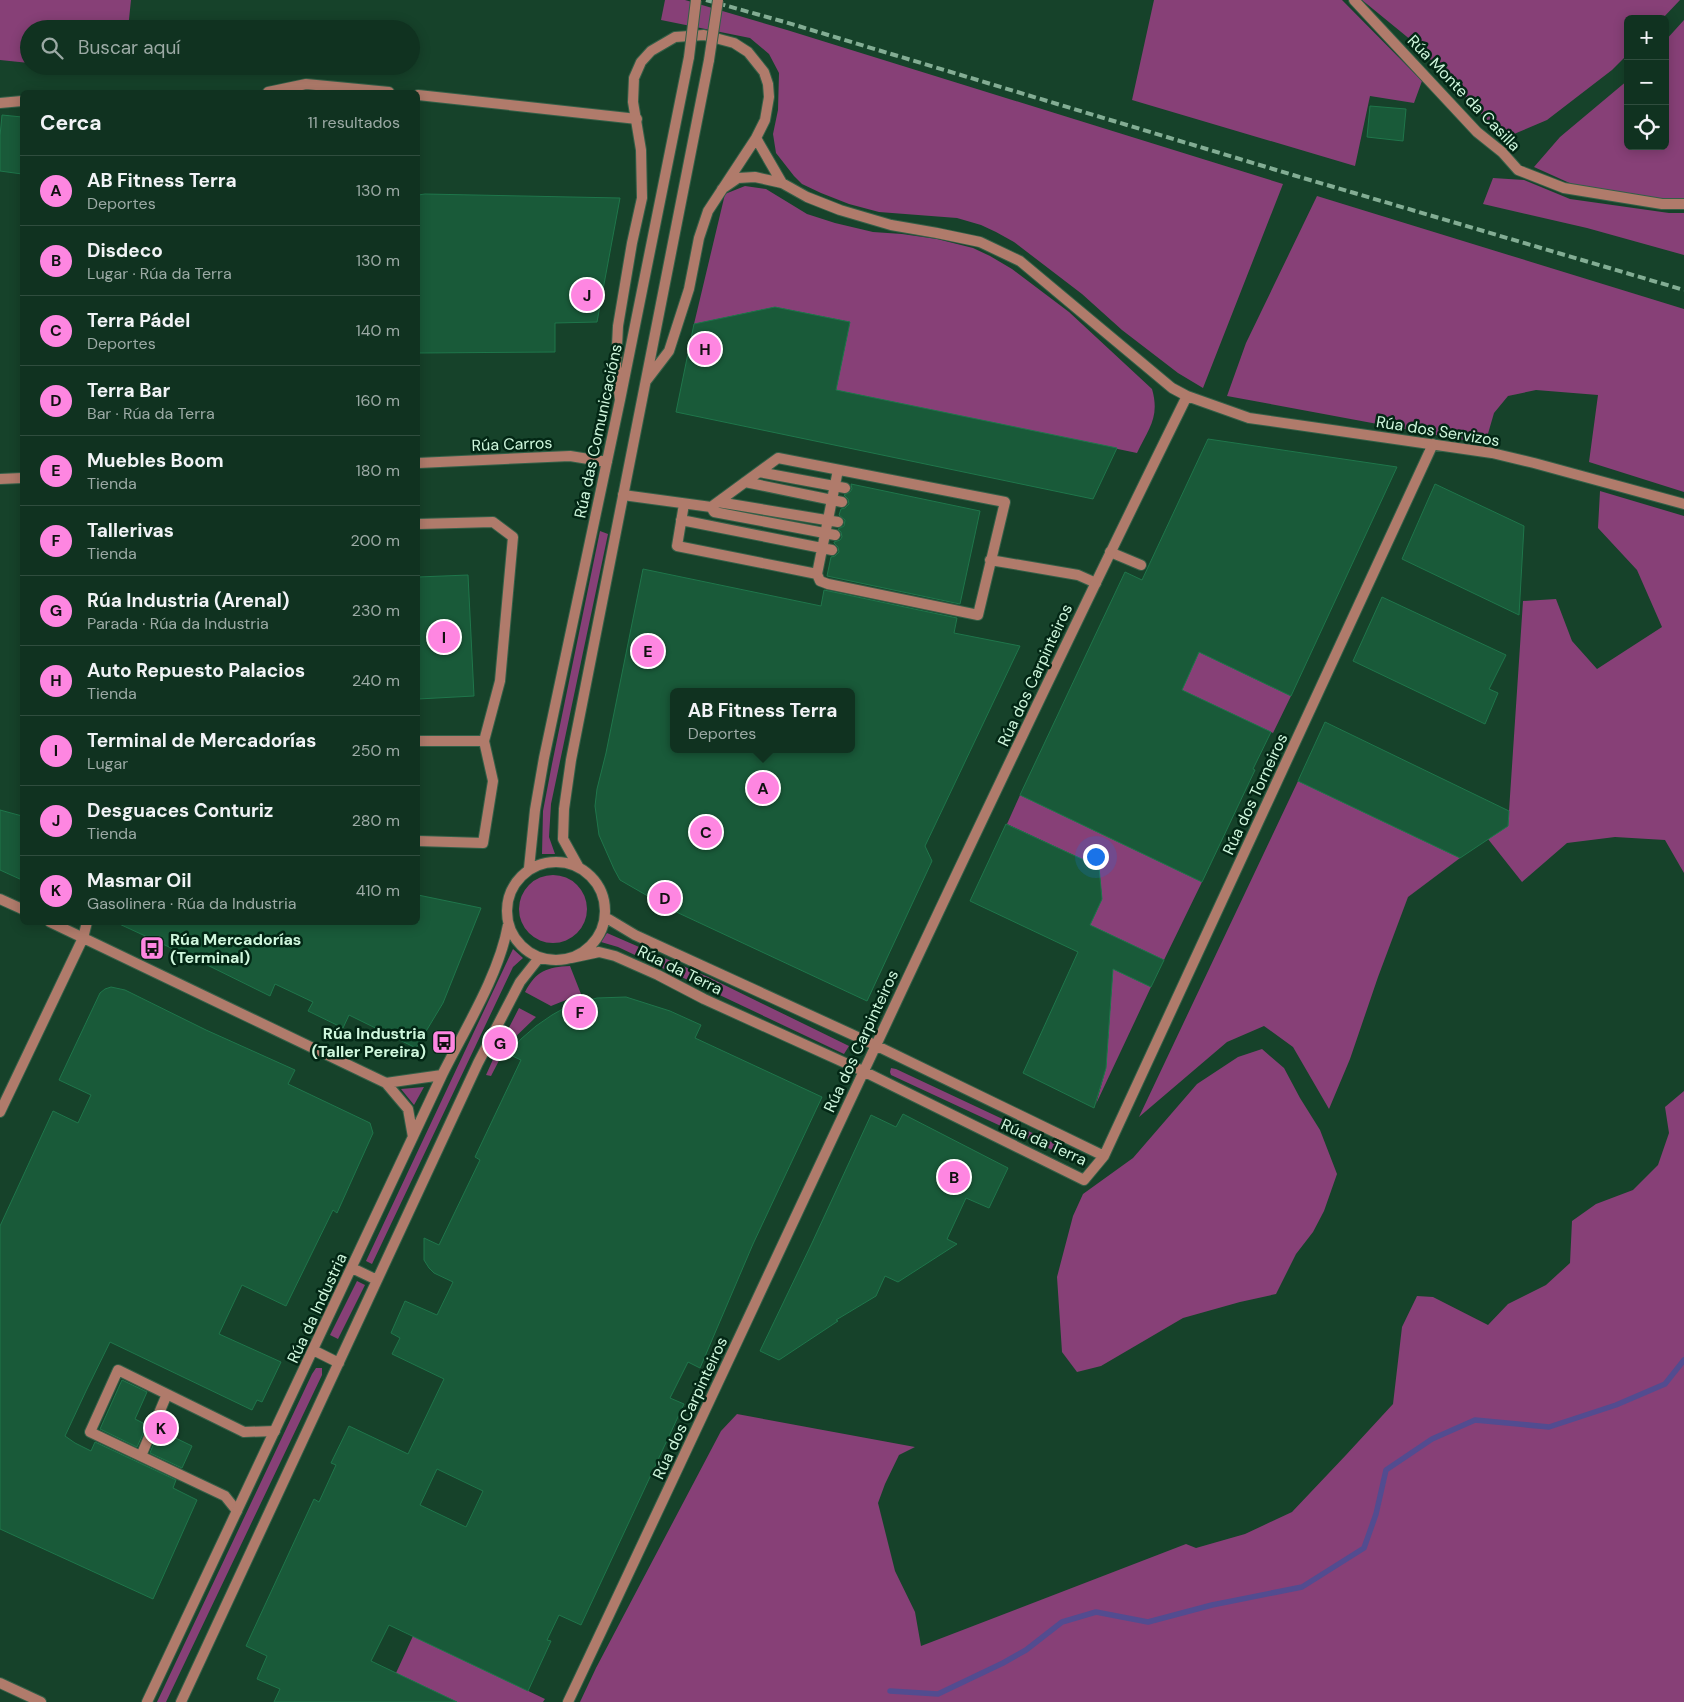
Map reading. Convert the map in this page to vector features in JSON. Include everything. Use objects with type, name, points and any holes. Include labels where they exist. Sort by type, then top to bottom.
[{"type":"street","name":"Rúa das Comunicacións","points":[[530,868],[535,810],[544,758],[620,400],[689,57],[696,0]]},
{"type":"street","points":[[578,866],[563,838],[564,809],[571,760],[709,60],[718,0]]},
{"type":"street","name":"Rúa Monte da Casilla","points":[[1354,0],[1477,132],[1502,152],[1518,170],[1564,188],[1662,204],[1684,204]]},
{"type":"street","points":[[620,400],[616,366],[618,326],[642,198],[641,150],[633,102],[634,78],[641,62],[651,51],[675,37],[704,35],[734,44],[748,52],[764,72],[768,84],[769,97],[766,120],[708,211],[699,238],[689,288],[669,351],[646,382]]},
{"type":"street","points":[[278,90],[306,84],[368,90]]},
{"type":"street","points":[[420,96],[637,119]]},
{"type":"street","points":[[0,103],[20,101]]},
{"type":"street","points":[[756,138],[782,183]]},
{"type":"street","name":"Rúa dos Servizos","points":[[722,189],[738,178],[755,178],[782,183],[840,210],[891,225],[980,242],[1020,261],[1172,388],[1187,396],[1249,418],[1492,453],[1684,504]]},
{"type":"street","name":"Rúa dos Carpinteiros","points":[[568,1702],[714,1394],[875,1045],[1110,552],[1187,396]]},
{"type":"street","name":"Rúa dos Torneiros","points":[[1104,1156],[1433,444]]},
{"type":"street","name":"Rúa Carros","points":[[420,462],[570,456],[607,462]]},
{"type":"street","points":[[830,534],[714,512],[715,505],[778,458],[1005,502],[978,615],[820,581],[817,574],[827,549],[833,521],[837,500],[834,486],[838,470]]},
{"type":"street","points":[[759,472],[845,488]]},
{"type":"street","points":[[0,479],[20,478]]},
{"type":"street","points":[[745,482],[837,500]]},
{"type":"street","points":[[624,495],[684,504],[715,505],[833,521]]},
{"type":"street","points":[[684,504],[677,546],[817,574]]},
{"type":"street","points":[[682,520],[827,549]]},
{"type":"street","points":[[420,524],[493,522],[513,537],[500,681],[484,741],[493,781],[482,844],[420,841]]},
{"type":"street","points":[[1110,552],[1141,565]]},
{"type":"street","points":[[990,560],[1078,575],[1096,583]]},
{"type":"street","points":[[420,741],[484,741]]},
{"type":"street","points":[[562,861],[578,866],[594,879],[603,896],[605,917],[601,930],[594,942],[584,952],[560,960],[539,958],[526,950],[515,939],[508,924],[506,909],[510,893],[518,879],[530,868],[545,862],[562,861]]},
{"type":"street","points":[[0,899],[20,908]]},
{"type":"street","name":"Rúa da Terra","points":[[570,958],[599,952],[615,956],[658,975],[704,999],[863,1071],[1084,1180],[1104,1156],[875,1045],[635,935],[605,917]]},
{"type":"street","name":"Rúa da Industria","points":[[147,1702],[442,1075],[488,985],[505,940],[508,924]]},
{"type":"street","points":[[56,925],[386,1083],[408,1109],[413,1138]]},
{"type":"street","points":[[0,1112],[82,938],[86,925]]},
{"type":"street","points":[[181,1702],[478,1063],[520,982],[539,958]]},
{"type":"street","points":[[386,1083],[442,1075]]},
{"type":"street","points":[[352,1268],[377,1280]]},
{"type":"street","points":[[313,1350],[339,1363]]},
{"type":"street","points":[[237,1511],[225,1496],[90,1432],[118,1370],[244,1432],[275,1432]]},
{"type":"street","points":[[141,1456],[167,1394]]},
{"type":"street","points":[[0,1683],[41,1702]]},
{"type":"shaded area","points":[[0,0],[131,0],[129,20],[20,20],[20,62],[0,60]]},
{"type":"shaded area","points":[[665,0],[685,0],[787,30],[1283,184],[1203,388],[1178,373],[1122,330],[1082,294],[1014,242],[996,232],[981,225],[957,218],[879,212],[849,204],[802,184],[776,153],[773,134],[778,110],[779,73],[769,54],[750,38],[661,20]]},
{"type":"shaded area","points":[[1154,0],[1342,0],[1422,81],[1414,103],[1370,96],[1355,166],[1132,100]]},
{"type":"shaded area","points":[[1362,0],[1680,0],[1666,15],[1624,15],[1624,58],[1612,70],[1547,120],[1514,134],[1500,134],[1417,45]]},
{"type":"shaded area","points":[[1684,20],[1684,201],[1664,201],[1574,185],[1534,167],[1560,137],[1624,83],[1624,150],[1669,150],[1669,37]]},
{"type":"shaded area","points":[[1493,178],[1524,180],[1570,199],[1669,213],[1684,213],[1684,255],[1587,228],[1483,204]]},
{"type":"shaded area","points":[[745,186],[766,189],[807,214],[835,223],[873,232],[937,239],[973,248],[1012,269],[1069,312],[1152,389],[1155,407],[1154,415],[1137,453],[836,390],[850,322],[775,307],[694,324],[725,194]]},
{"type":"shaded area","points":[[1317,196],[1684,309],[1684,492],[1589,462],[1598,395],[1536,390],[1508,396],[1494,413],[1485,444],[1227,396],[1246,343]]},
{"type":"shaded area","points":[[1600,491],[1684,516],[1684,873],[1665,840],[1615,837],[1567,843],[1522,882],[1488,839],[1508,826],[1523,601],[1556,599],[1572,641],[1597,669],[1662,627],[1637,570],[1598,528]]},
{"type":"shaded area","points":[[600,531],[608,534],[551,804],[549,837],[555,854],[542,854],[543,811]]},
{"type":"shaded area","points":[[1199,652],[1291,696],[1273,733],[1182,690]]},
{"type":"shaded area","points":[[1298,781],[1460,858],[1408,897],[1350,1059],[1329,1109],[1293,1047],[1264,1026],[1227,1042],[1139,1117]]},
{"type":"shaded area","points":[[1020,795],[1202,882],[1164,960],[1090,925],[1102,899],[1099,867],[1007,824]]},
{"type":"shaded area","points":[[553,875],[566,878],[577,885],[584,896],[587,909],[584,922],[577,933],[566,940],[553,943],[540,940],[529,933],[522,922],[519,909],[522,896],[529,885],[540,878]]},
{"type":"shaded area","points":[[607,933],[708,977],[849,1046],[844,1054],[618,947],[601,942]]},
{"type":"shaded area","points":[[513,949],[523,958],[513,967],[372,1264],[366,1261]]},
{"type":"shaded area","points":[[570,966],[581,994],[551,1006],[525,992],[533,979],[543,971]]},
{"type":"shaded area","points":[[1113,969],[1151,987],[1096,1104],[1106,1068]]},
{"type":"shaded area","points":[[519,1008],[536,1017],[507,1045],[491,1076],[486,1075],[495,1055]]},
{"type":"shaded area","points":[[1262,1049],[1284,1068],[1320,1130],[1337,1174],[1324,1211],[1313,1232],[1296,1254],[1276,1294],[1183,1318],[1101,1366],[1077,1372],[1062,1352],[1057,1277],[1073,1216],[1083,1194],[1133,1158],[1197,1084],[1238,1057]]},
{"type":"shaded area","points":[[891,1068],[1077,1154],[1074,1160],[891,1075]]},
{"type":"shaded area","points":[[424,1087],[414,1105],[401,1089]]},
{"type":"shaded area","points":[[1684,1091],[1684,1702],[580,1702],[721,1431],[737,1414],[915,1447],[899,1455],[878,1503],[895,1571],[915,1612],[921,1646],[1186,1544],[1196,1548],[1245,1534],[1292,1512],[1393,1404],[1402,1327],[1417,1296],[1433,1297],[1488,1325],[1508,1304],[1546,1285],[1570,1263],[1572,1221],[1596,1204],[1633,1190],[1658,1165],[1669,1133],[1665,1107]]},
{"type":"shaded area","points":[[357,1281],[365,1285],[338,1339],[330,1335]]},
{"type":"shaded area","points":[[316,1368],[322,1368],[322,1375],[166,1702],[157,1702],[312,1374]]},
{"type":"shaded area","points":[[413,1636],[545,1699],[543,1702],[457,1702],[396,1673]]},
{"type":"building","points":[[1370,106],[1406,109],[1403,141],[1367,137]]},
{"type":"building","points":[[2,115],[20,117],[20,174],[0,171]]},
{"type":"building","points":[[420,195],[620,198],[597,322],[555,323],[555,352],[420,353]]},
{"type":"building","points":[[775,307],[850,322],[836,390],[1117,448],[1093,499],[676,412],[694,324]]},
{"type":"building","points":[[1208,439],[1397,467],[1291,696],[1199,652],[1182,690],[1271,732],[1202,882],[1020,795],[1125,572],[1142,580]]},
{"type":"building","points":[[851,484],[980,511],[960,604],[827,576],[831,557],[839,552],[834,542],[842,537],[838,529],[844,526],[845,520],[839,515],[841,509],[849,504],[848,499],[844,495],[852,489]]},
{"type":"building","points":[[1435,484],[1524,526],[1519,615],[1402,559]]},
{"type":"building","points":[[643,569],[821,606],[824,590],[957,618],[954,633],[1020,646],[925,846],[932,861],[867,1001],[672,910],[620,880],[599,835],[595,806]]},
{"type":"building","points":[[468,575],[474,696],[420,699],[420,577]]},
{"type":"building","points":[[1382,597],[1506,655],[1489,689],[1498,693],[1485,724],[1353,661]]},
{"type":"building","points":[[1325,722],[1509,811],[1508,826],[1460,858],[1298,781]]},
{"type":"building","points":[[0,810],[20,815],[20,879],[0,870]]},
{"type":"building","points":[[1006,824],[1099,867],[1102,899],[1090,925],[1164,960],[1151,987],[1113,969],[1106,1068],[1094,1108],[1023,1073],[1078,952],[970,901]]},
{"type":"building","points":[[420,895],[481,908],[443,1003],[416,1048],[349,1015],[343,1028],[308,1011],[313,1002],[275,984],[270,996],[121,925],[420,925]]},
{"type":"building","points":[[111,987],[125,990],[206,1030],[295,1070],[288,1084],[370,1123],[373,1133],[337,1213],[333,1210],[286,1306],[242,1285],[219,1334],[281,1362],[262,1402],[257,1400],[252,1410],[110,1342],[86,1391],[65,1436],[91,1451],[95,1442],[176,1480],[173,1488],[197,1500],[153,1599],[0,1529],[0,1226],[53,1111],[78,1123],[91,1095],[59,1080],[100,993]]},
{"type":"building","points":[[626,997],[670,1011],[701,1025],[695,1038],[822,1097],[753,1244],[700,1368],[688,1362],[670,1398],[684,1404],[581,1625],[559,1615],[547,1640],[551,1641],[528,1691],[389,1625],[371,1661],[457,1702],[274,1702],[280,1689],[257,1679],[267,1656],[246,1646],[314,1499],[319,1502],[336,1465],[331,1463],[349,1426],[408,1454],[444,1379],[392,1354],[400,1338],[391,1333],[405,1301],[437,1315],[453,1282],[434,1273],[429,1268],[424,1260],[424,1238],[439,1245],[480,1160],[475,1157],[521,1060],[508,1054],[521,1039],[552,1015],[568,1006],[597,998]],"holes":[[[437,1469],[483,1491],[466,1527],[420,1505]]]},
{"type":"building","points":[[903,1114],[1008,1168],[989,1208],[966,1198],[947,1239],[957,1244],[898,1282],[885,1276],[876,1296],[836,1320],[838,1321],[779,1360],[760,1351],[871,1115],[896,1127]]},
{"type":"building","points":[[122,1380],[147,1392],[135,1419],[147,1425],[137,1447],[100,1429]]},
{"type":"building","points":[[159,1430],[192,1446],[182,1468],[150,1453]]},
{"type":"waterway","points":[[890,1691],[938,1694],[1026,1650],[1062,1622],[1096,1612],[1148,1622],[1212,1605],[1302,1587],[1364,1548],[1376,1514],[1386,1470],[1432,1439],[1475,1420],[1549,1427],[1616,1405],[1665,1384],[1684,1360]]},
{"type":"railway","points":[[706,0],[1684,290]]},
{"type":"place","name":"Desguaces Conturiz","points":[[587,295]]},
{"type":"place","name":"Auto Repuesto Palacios","points":[[705,349]]},
{"type":"place","name":"Terminal de Mercadorías","points":[[444,637]]},
{"type":"place","name":"Muebles Boom","points":[[648,651]]},
{"type":"place","name":"AB Fitness Terra","points":[[763,788]]},
{"type":"place","name":"Terra Pádel","points":[[706,832]]},
{"type":"place","name":"Terra Bar","points":[[665,898]]},
{"type":"place","name":"Rúa Mercadorías (Terminal)","points":[[152,948]]},
{"type":"place","name":"Tallerivas","points":[[580,1012]]},
{"type":"place","name":"Rúa Industria (Taller Pereira)","points":[[444,1042]]},
{"type":"place","name":"Rúa Industria (Arenal)","points":[[500,1043]]},
{"type":"place","name":"Disdeco","points":[[954,1177]]},
{"type":"place","name":"Masmar Oil","points":[[161,1428]]}]
